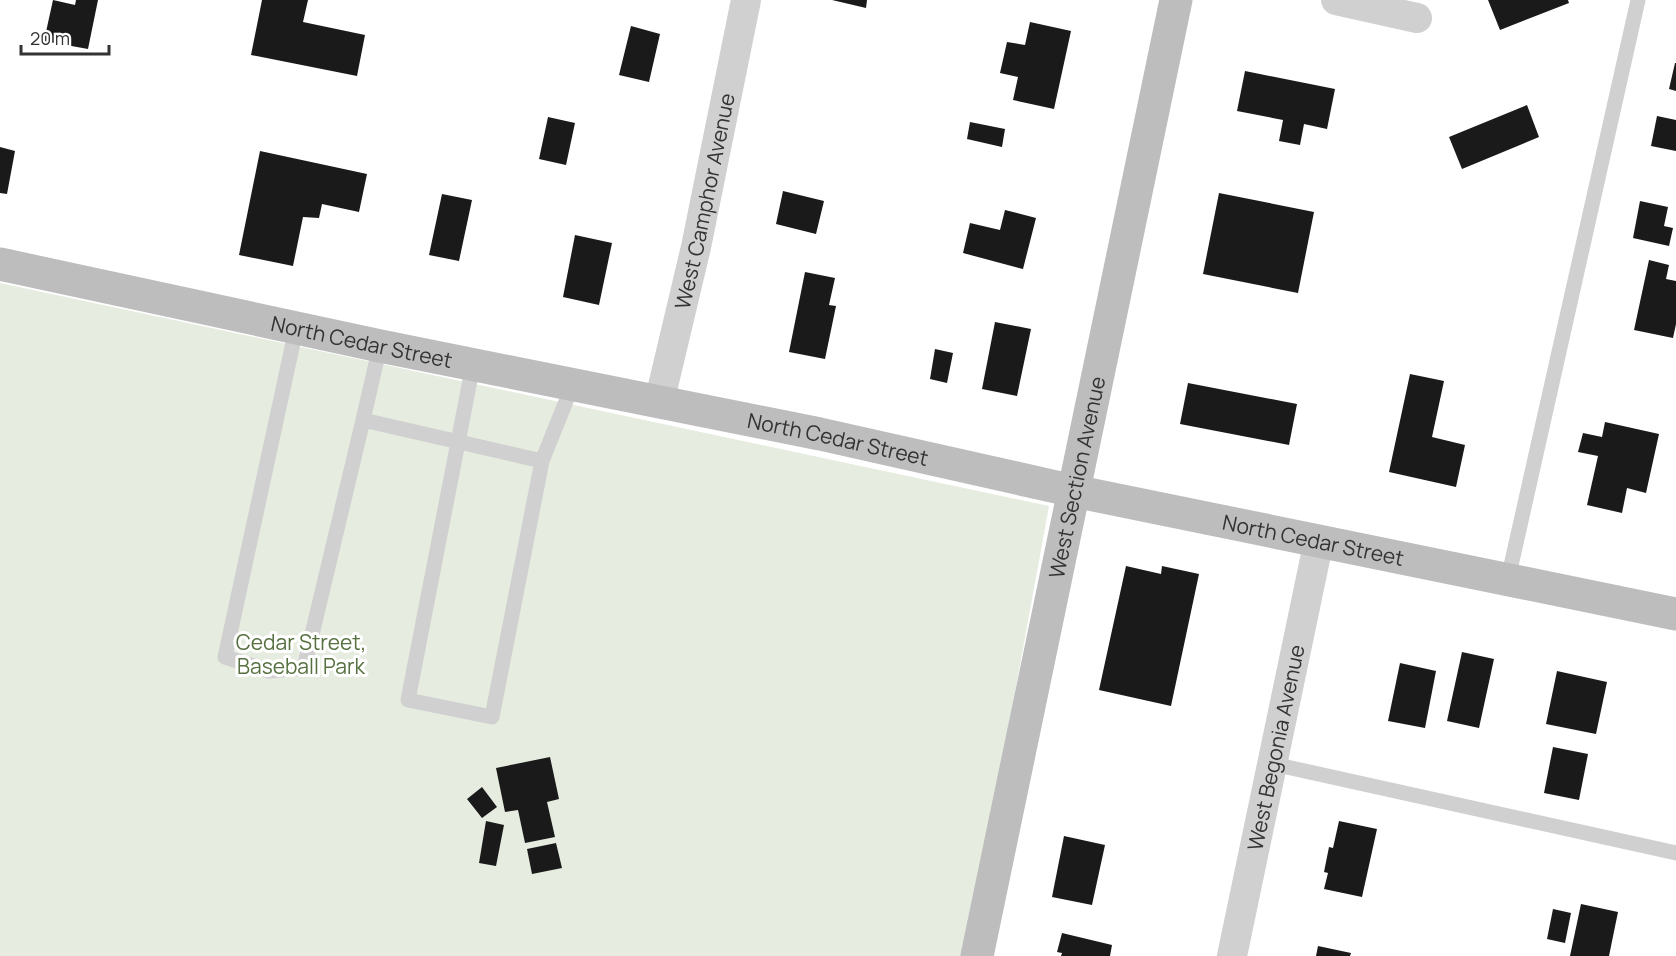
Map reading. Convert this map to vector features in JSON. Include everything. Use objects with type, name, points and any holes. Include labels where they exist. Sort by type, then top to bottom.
[{"type":"street","name":"West Camphor Avenue","points":[[659,403],[696,247],[746,0]]},
{"type":"street","name":"West Section Avenue","points":[[977,956],[1176,0]]},
{"type":"street","points":[[1336,0],[1417,18]]},
{"type":"street","name":"North Cedar Street","points":[[0,264],[296,329],[820,434],[1074,491],[1676,614]]},
{"type":"street","name":"West Begonia Avenue","points":[[1232,956],[1319,540]]},
{"type":"lane","points":[[1508,579],[1638,0]]},
{"type":"lane","points":[[296,329],[225,657],[269,671],[304,668],[380,346]]},
{"type":"lane","points":[[473,365],[408,699],[492,717],[542,461],[573,384]]},
{"type":"lane","points":[[363,420],[542,461]]},
{"type":"lane","points":[[1272,764],[1676,853]]},
{"type":"green space","name":"Cedar Street, Baseball Park","points":[[0,283],[1049,506],[967,956],[0,956]]},
{"type":"building","points":[[53,0],[75,5],[76,0],[98,0],[88,49],[44,41]]},
{"type":"building","points":[[262,0],[308,0],[303,22],[365,35],[357,76],[251,55]]},
{"type":"building","points":[[832,0],[867,0],[866,8]]},
{"type":"building","points":[[1488,0],[1568,0],[1569,3],[1500,30]]},
{"type":"building","points":[[1030,22],[1071,31],[1054,109],[1013,100],[1018,77],[1000,73],[1007,42],[1025,45]]},
{"type":"building","points":[[631,26],[660,34],[649,82],[619,75]]},
{"type":"building","points":[[1676,63],[1676,91],[1669,89]]},
{"type":"building","points":[[1245,71],[1335,89],[1327,129],[1304,124],[1300,145],[1279,141],[1283,120],[1237,111]]},
{"type":"building","points":[[1527,105],[1539,137],[1462,169],[1449,137]]},
{"type":"building","points":[[1657,116],[1676,120],[1676,151],[1651,146]]},
{"type":"building","points":[[548,117],[575,123],[566,165],[539,159]]},
{"type":"building","points":[[970,122],[1005,129],[1002,147],[967,139]]},
{"type":"building","points":[[0,147],[15,151],[7,194],[0,193]]},
{"type":"building","points":[[260,151],[367,174],[359,212],[322,204],[319,218],[303,217],[293,266],[239,255]]},
{"type":"building","points":[[783,191],[824,201],[816,234],[776,224]]},
{"type":"building","points":[[1219,193],[1314,212],[1298,293],[1203,274]]},
{"type":"building","points":[[442,194],[472,200],[459,261],[429,255]]},
{"type":"building","points":[[1640,201],[1668,207],[1664,226],[1673,228],[1669,246],[1633,238]]},
{"type":"building","points":[[1005,210],[1036,218],[1023,269],[963,253],[970,223],[1000,230]]},
{"type":"building","points":[[575,235],[612,243],[599,305],[563,297]]},
{"type":"building","points":[[1649,260],[1669,265],[1666,279],[1676,281],[1676,324],[1673,338],[1634,330]]},
{"type":"building","points":[[805,272],[835,278],[829,305],[836,306],[825,359],[789,352]]},
{"type":"building","points":[[995,322],[1031,329],[1017,396],[982,389]]},
{"type":"building","points":[[935,349],[953,353],[947,383],[930,379]]},
{"type":"building","points":[[1410,374],[1444,381],[1432,437],[1465,445],[1456,487],[1389,472]]},
{"type":"building","points":[[1188,383],[1297,404],[1289,445],[1180,424]]},
{"type":"building","points":[[1605,422],[1659,434],[1646,493],[1627,488],[1622,513],[1587,505],[1598,456],[1578,452],[1583,433],[1602,437]]},
{"type":"building","points":[[1126,566],[1161,574],[1162,566],[1199,574],[1171,706],[1099,690]]},
{"type":"building","points":[[1462,652],[1494,659],[1479,728],[1447,721]]},
{"type":"building","points":[[1400,663],[1436,671],[1425,728],[1388,721]]},
{"type":"building","points":[[1557,671],[1607,682],[1596,734],[1546,724]]},
{"type":"building","points":[[1553,747],[1588,754],[1579,800],[1544,793]]},
{"type":"building","points":[[550,757],[559,799],[547,802],[555,837],[525,843],[518,810],[505,812],[496,768]]},
{"type":"building","points":[[482,787],[497,807],[482,818],[467,799]]},
{"type":"building","points":[[486,821],[504,825],[496,866],[479,863]]},
{"type":"building","points":[[1339,821],[1377,829],[1362,897],[1324,889],[1328,873],[1324,872],[1329,847],[1333,848]]},
{"type":"building","points":[[1064,836],[1105,845],[1092,905],[1052,897]]},
{"type":"building","points":[[556,843],[562,868],[532,874],[527,849]]},
{"type":"building","points":[[1581,904],[1618,912],[1609,956],[1570,956]]},
{"type":"building","points":[[1553,909],[1571,913],[1565,943],[1547,939]]},
{"type":"building","points":[[1062,933],[1112,945],[1110,956],[1061,956],[1062,953],[1057,952]]},
{"type":"building","points":[[1318,946],[1351,953],[1350,956],[1316,956]]}]
